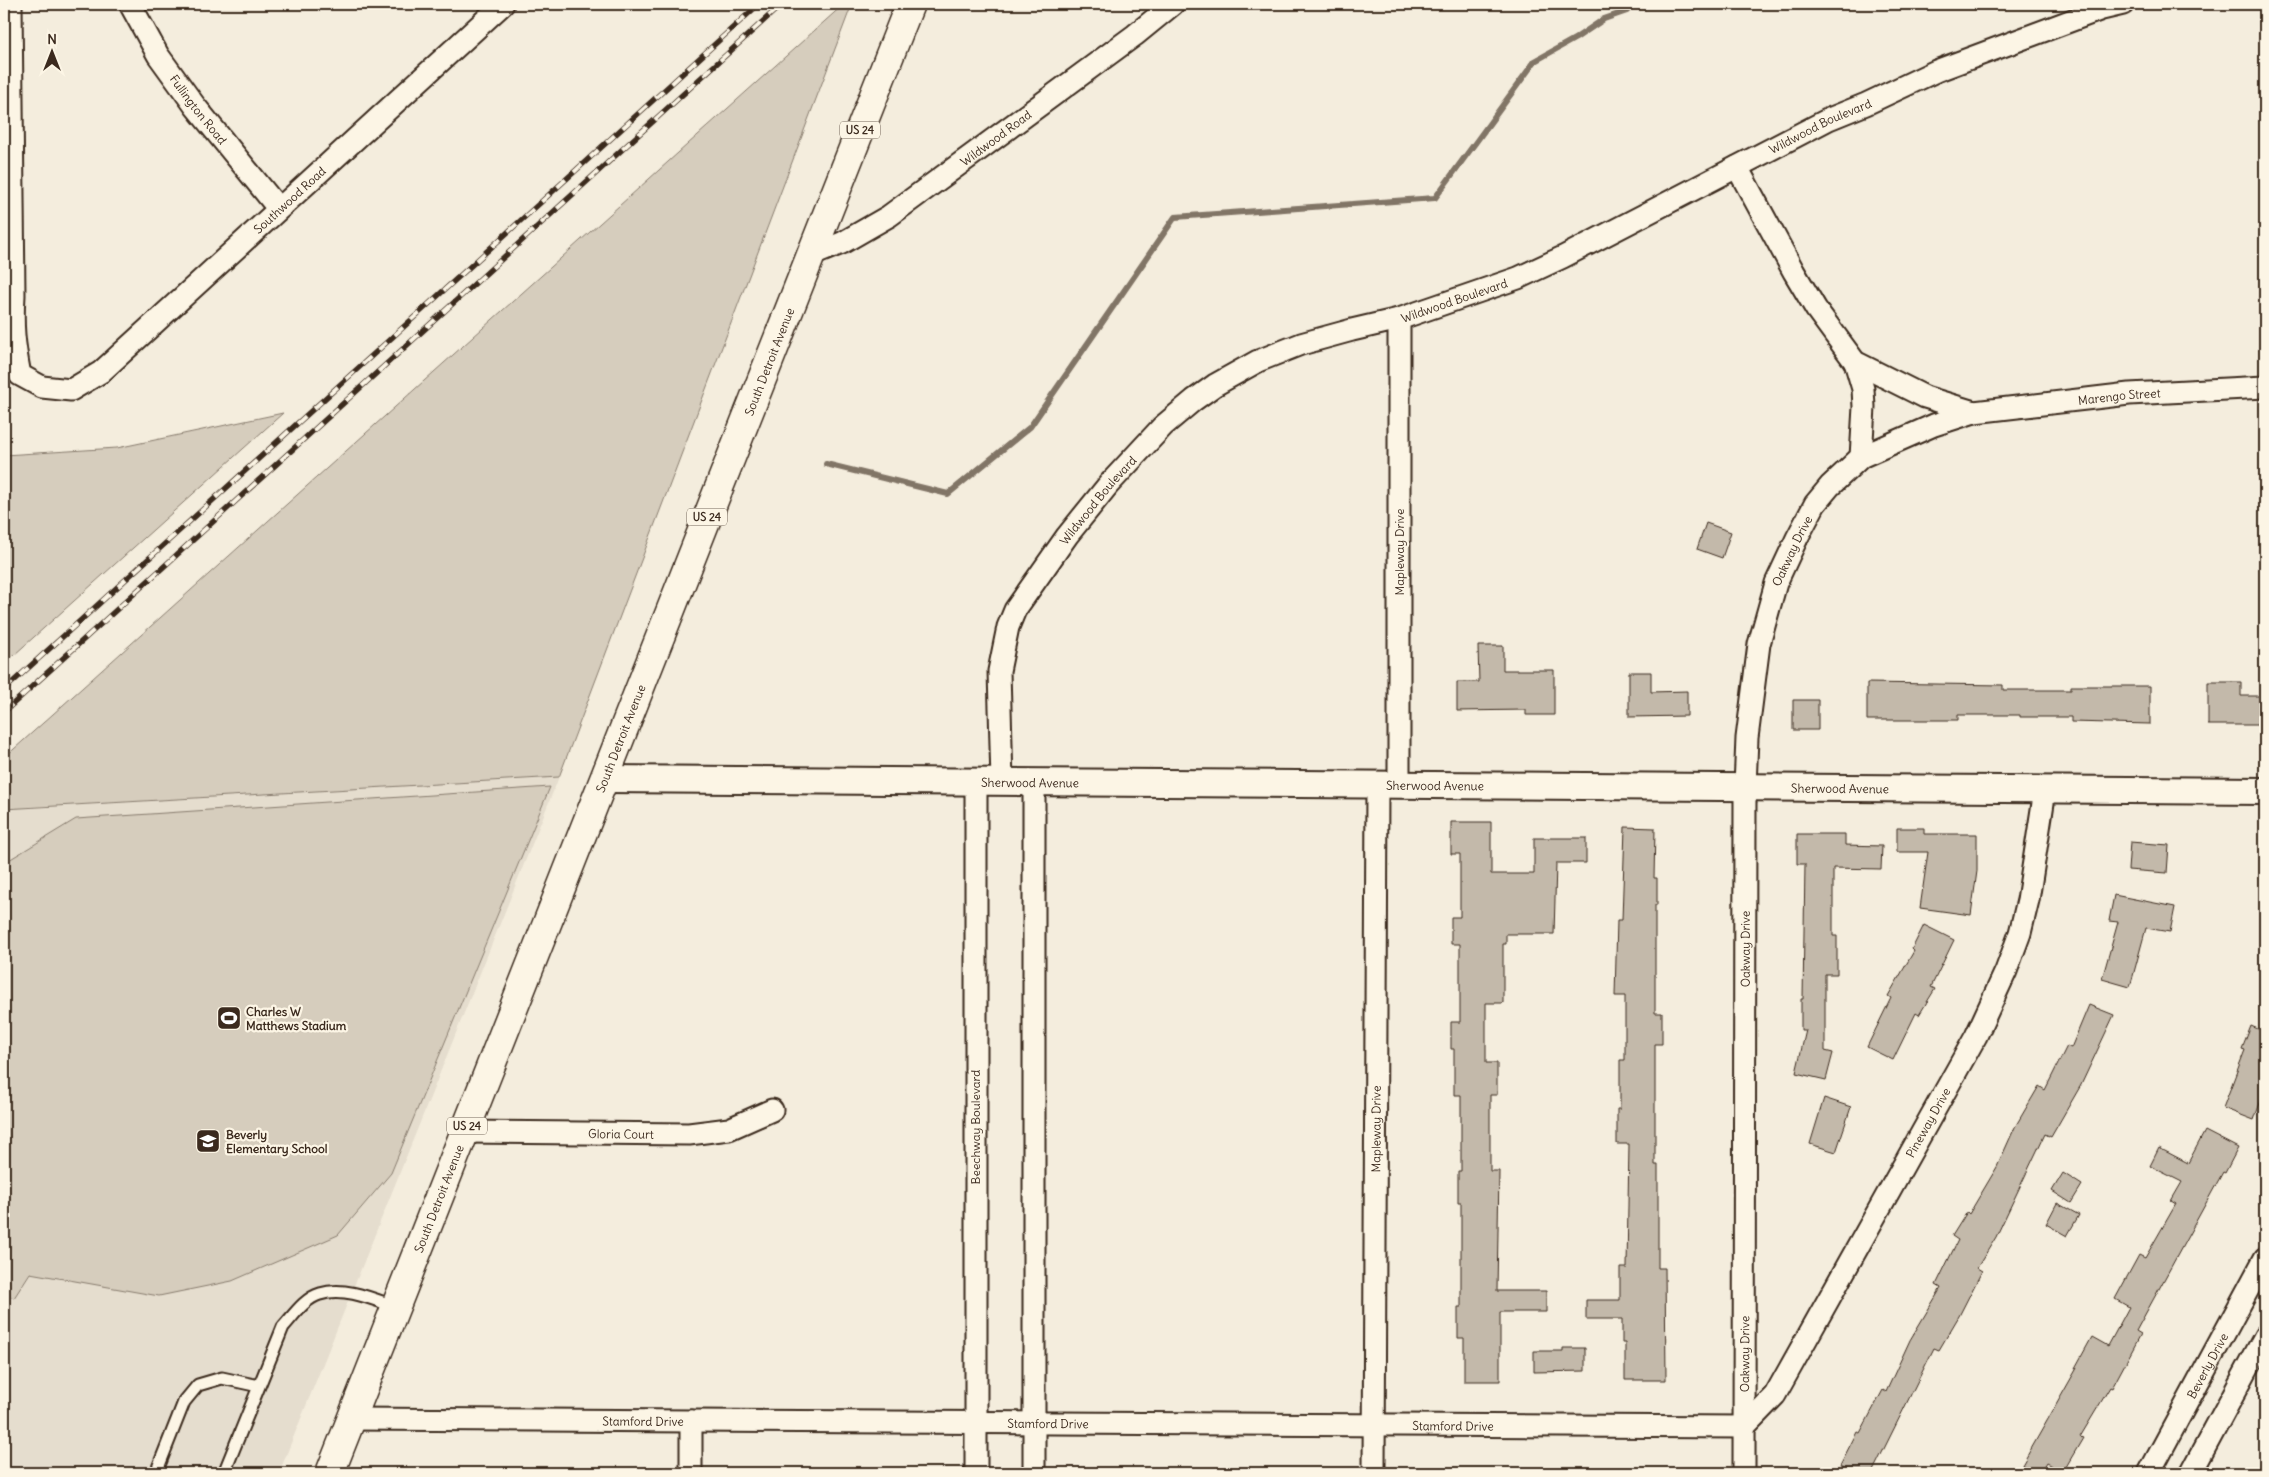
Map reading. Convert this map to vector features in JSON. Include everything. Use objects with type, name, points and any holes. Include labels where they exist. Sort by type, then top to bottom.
[{"type":"main road","name":"South Detroit Avenue","points":[[330,1473],[910,4]]},
{"type":"street","name":"Southwood Road","points":[[11,4],[14,295],[12,326],[16,352],[20,375],[42,387],[71,390],[101,372],[503,4]]},
{"type":"street","name":"Fullington Road","points":[[130,4],[158,55],[195,106],[278,208]]},
{"type":"street","name":"Wildwood Road","points":[[810,256],[842,243],[889,216],[1134,35],[1173,4]]},
{"type":"street","name":"Wildwood Boulevard","points":[[1002,782],[999,671],[1008,627],[1015,610],[1067,536],[1109,484],[1163,426],[1194,400],[1258,361],[1310,342],[1399,319],[1518,278],[1563,258],[1829,119],[1936,71],[2102,9],[2123,4]]},
{"type":"street","name":"Marengo Street","points":[[1737,167],[1816,309],[1855,362],[1863,389],[1864,407],[1860,457],[1934,425],[1974,412],[2129,394],[2265,387]]},
{"type":"street","name":"Mapleway Drive","points":[[1374,1473],[1399,319]]},
{"type":"street","name":"Marengo Street","points":[[1855,362],[1925,398],[1974,412]]},
{"type":"street","name":"Oakway Drive","points":[[1744,1473],[1745,787],[1752,688],[1759,644],[1776,583],[1815,504],[1830,486],[1860,457]]},
{"type":"street","name":"Sherwood Avenue","points":[[605,779],[2265,791]]},
{"type":"street","name":"Beechway Boulevard","points":[[976,781],[976,1473]]},
{"type":"street","points":[[1034,782],[1034,1473]]},
{"type":"street","name":"Pineway Drive","points":[[1744,1426],[1775,1395],[1980,1028],[2006,971],[2020,933],[2028,900],[2045,790]]},
{"type":"street","name":"Gloria Court","points":[[465,1132],[689,1134],[729,1129],[772,1110]]},
{"type":"street","name":"Beverly Drive","points":[[2149,1473],[2265,1258]]},
{"type":"street","points":[[2191,1473],[2265,1336]]},
{"type":"street","name":"Stamford Drive","points":[[352,1419],[1744,1426]]},
{"type":"street","points":[[691,1473],[692,1420]]},
{"type":"lane","points":[[224,1473],[283,1327],[299,1308],[320,1294],[354,1292],[396,1307]]},
{"type":"lane","points":[[156,1473],[184,1402],[198,1385],[222,1378],[259,1386]]},
{"type":"shaded area","points":[[844,4],[852,4],[559,777],[4,809],[4,758]]},
{"type":"shaded area","points":[[283,413],[4,664],[4,455],[117,448]]},
{"type":"shaded area","name":"Charles W Matthews Stadium","points":[[559,777],[279,1473],[4,1473],[4,809]]},
{"type":"shaded area","name":"Charles W Matthews Stadium","points":[[550,787],[391,1173],[338,1235],[232,1281],[159,1296],[30,1273],[14,1298],[4,1294],[4,863],[76,819]]},
{"type":"building","points":[[1706,523],[1731,532],[1722,558],[1697,549]]},
{"type":"building","points":[[1478,646],[1503,646],[1503,670],[1554,670],[1554,715],[1526,715],[1526,710],[1457,711],[1457,682],[1479,682]]},
{"type":"building","points":[[1629,672],[1651,672],[1651,692],[1687,691],[1687,716],[1629,717]]},
{"type":"building","points":[[2208,682],[2241,682],[2241,696],[2265,696],[2265,725],[2208,725]]},
{"type":"building","points":[[1867,683],[2003,685],[2003,690],[2071,690],[2071,686],[2150,686],[2150,724],[2071,722],[2071,717],[2020,717],[2020,715],[1958,715],[1958,720],[1867,720]]},
{"type":"building","points":[[1793,700],[1818,700],[1818,730],[1793,730]]},
{"type":"building","points":[[1451,822],[1491,822],[1491,874],[1534,874],[1534,838],[1586,838],[1586,863],[1556,863],[1554,934],[1506,934],[1506,944],[1503,944],[1503,1003],[1486,1003],[1486,1063],[1497,1063],[1497,1095],[1490,1095],[1490,1171],[1499,1171],[1497,1291],[1546,1291],[1546,1312],[1500,1312],[1500,1381],[1464,1381],[1464,1338],[1458,1338],[1458,1307],[1461,1307],[1461,1203],[1458,1203],[1458,1171],[1461,1171],[1461,1095],[1454,1095],[1454,1049],[1451,1049],[1451,1022],[1460,1022],[1460,944],[1451,944],[1451,917],[1460,917],[1460,854],[1451,854]]},
{"type":"building","points":[[1625,827],[1655,828],[1654,878],[1657,878],[1657,905],[1655,905],[1655,1013],[1662,1013],[1662,1044],[1655,1044],[1655,1165],[1658,1165],[1658,1268],[1665,1268],[1666,1380],[1625,1380],[1625,1343],[1622,1343],[1622,1319],[1586,1319],[1586,1300],[1620,1300],[1620,1268],[1627,1268],[1629,1144],[1617,1144],[1617,1109],[1620,1109],[1620,1060],[1625,1060],[1625,996],[1615,996],[1617,920],[1622,920]]},
{"type":"building","points":[[1897,828],[1924,828],[1924,834],[1977,834],[1977,871],[1971,915],[1920,908],[1928,852],[1897,852]]},
{"type":"building","points":[[1797,834],[1845,834],[1845,845],[1882,846],[1881,869],[1833,868],[1833,936],[1837,936],[1837,974],[1825,974],[1825,1051],[1833,1053],[1826,1080],[1796,1073],[1806,1030],[1801,1030],[1805,864],[1797,864]]},
{"type":"building","points":[[2130,842],[2169,845],[2167,873],[2128,870]]},
{"type":"building","points":[[2114,895],[2175,907],[2170,932],[2146,928],[2130,987],[2102,979],[2118,922],[2109,921]]},
{"type":"building","points":[[1924,925],[1954,940],[1931,987],[1935,989],[1919,1015],[1916,1013],[1893,1060],[1867,1047],[1891,998],[1888,996],[1914,951],[1912,949]]},
{"type":"building","points":[[2089,1005],[2114,1015],[2081,1085],[2051,1137],[2045,1134],[1996,1237],[1977,1268],[1982,1271],[1959,1316],[1939,1350],[1934,1348],[1872,1473],[1857,1473],[1840,1465],[1857,1432],[1860,1433],[1883,1390],[1886,1392],[1910,1340],[1941,1288],[1936,1285],[1958,1240],[1952,1236],[1967,1212],[1969,1214],[1997,1167],[2015,1127],[2039,1086],[2045,1090],[2067,1046],[2071,1048]]},
{"type":"building","points":[[2251,1026],[2265,1032],[2265,1089],[2254,1120],[2223,1108],[2245,1050],[2242,1049]]},
{"type":"building","points":[[1824,1098],[1851,1107],[1836,1152],[1810,1144]]},
{"type":"building","points":[[2205,1131],[2238,1148],[2136,1331],[2141,1334],[2112,1388],[2110,1387],[2080,1437],[2083,1438],[2063,1472],[2046,1463],[2040,1473],[2036,1473],[2022,1465],[2077,1368],[2075,1368],[2092,1337],[2108,1346],[2129,1307],[2115,1299],[2139,1255],[2145,1258],[2176,1204],[2171,1201],[2182,1182],[2150,1166],[2159,1148],[2188,1163]]},
{"type":"building","points":[[2063,1173],[2082,1185],[2071,1203],[2052,1191]]},
{"type":"building","points":[[2057,1203],[2079,1215],[2067,1236],[2046,1224]]},
{"type":"building","points":[[1563,1348],[1585,1348],[1585,1371],[1534,1372],[1534,1351],[1563,1351]]},
{"type":"waterway","points":[[826,464],[948,494],[1030,427],[1175,217],[1435,198],[1535,61],[1576,38],[1604,19],[1627,11],[1631,4]]},
{"type":"railway","points":[[4,690],[759,4]]},
{"type":"railway","points":[[4,712],[782,4]]},
{"type":"place","name":"Charles W Matthews Stadium","points":[[229,1018]]},
{"type":"place","name":"Beverly Elementary School","points":[[208,1141]]}]
